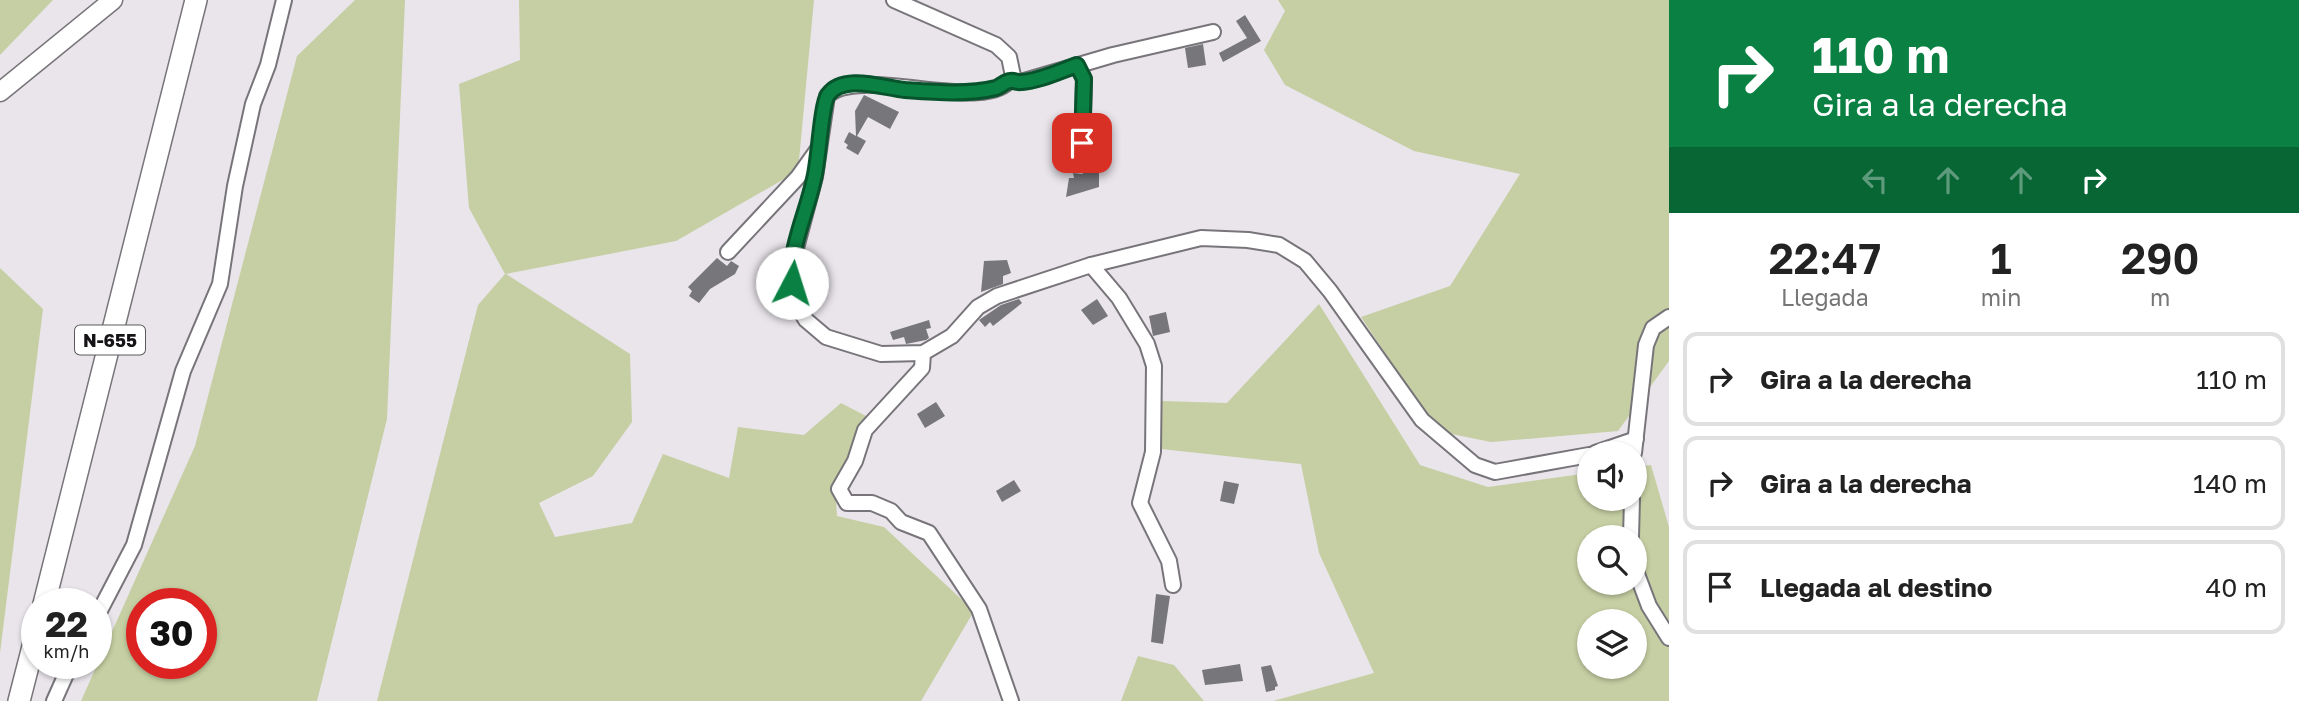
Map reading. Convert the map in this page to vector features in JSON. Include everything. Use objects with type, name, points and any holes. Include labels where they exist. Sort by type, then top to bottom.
[{"type":"highway","name":"N-655","points":[[48,588],[196,0]]},
{"type":"highway","points":[[19,701],[25,679]]},
{"type":"main road","points":[[0,92],[113,0]]},
{"type":"street","points":[[112,588],[134,545],[183,371],[220,284],[237,174],[253,104],[268,65],[284,0]]},
{"type":"street","points":[[894,0],[996,45],[1009,57],[1013,68],[1010,80]]},
{"type":"street","points":[[1213,32],[1077,65],[1021,82],[1010,80],[982,90],[942,91],[844,85],[827,96],[821,145],[790,267],[793,299],[806,320],[826,337],[881,354],[923,353],[952,336],[978,307],[997,296],[1091,265],[1201,238],[1248,240],[1279,245],[1305,261],[1330,291],[1422,420],[1475,465],[1495,472],[1577,457]]},
{"type":"street","points":[[1077,65],[1084,79],[1082,164]]},
{"type":"street","points":[[727,252],[798,177],[821,145]]},
{"type":"street","points":[[1091,265],[1119,298],[1147,344],[1154,366],[1153,452],[1140,503],[1169,561],[1173,585]]},
{"type":"street","points":[[1636,441],[1646,345],[1653,328],[1669,317]]},
{"type":"street","points":[[923,353],[922,368],[864,430],[855,461],[839,489],[847,503],[872,503],[891,511],[901,522],[929,533],[979,610],[1011,701]]},
{"type":"street","points":[[1645,595],[1669,638]]},
{"type":"street","points":[[54,701],[64,679]]},
{"type":"green space","points":[[0,0],[53,0],[0,55]]},
{"type":"green space","points":[[355,0],[405,0],[387,419],[317,701],[81,701],[91,679],[112,679],[112,632],[126,600],[126,679],[217,679],[217,588],[132,588],[195,446],[297,56]]},
{"type":"green space","points":[[519,0],[814,0],[798,171],[676,241],[506,274],[630,354],[632,422],[593,476],[539,503],[555,537],[632,523],[663,454],[729,478],[738,427],[804,435],[841,403],[866,416],[852,455],[835,483],[837,516],[884,527],[974,611],[921,701],[377,701],[478,305],[505,274],[469,208],[459,84],[520,60]]},
{"type":"green space","points":[[1278,0],[1669,0],[1669,361],[1618,431],[1491,442],[1437,431],[1361,317],[1450,286],[1520,174],[1414,151],[1285,85],[1264,50],[1285,11]]},
{"type":"green space","points":[[0,268],[43,309],[0,653]]},
{"type":"green space","points":[[1319,304],[1420,465],[1488,487],[1577,475],[1577,511],[1647,511],[1647,466],[1651,465],[1669,527],[1669,701],[1273,701],[1374,673],[1319,553],[1301,464],[1161,449],[1162,401],[1227,403]]},
{"type":"green space","points":[[1138,656],[1174,665],[1204,701],[1121,701]]},
{"type":"building","points":[[1245,15],[1261,41],[1223,62],[1219,53],[1247,38],[1236,21]]},
{"type":"building","points":[[1203,44],[1206,65],[1188,68],[1185,48]]},
{"type":"building","points":[[864,95],[899,112],[890,129],[868,117],[857,136],[866,141],[858,155],[846,148],[848,145],[844,142],[849,132],[856,136],[855,111]]},
{"type":"building","points":[[1090,169],[1099,169],[1099,187],[1066,197],[1069,178],[1074,178],[1073,173],[1082,174]]},
{"type":"building","points":[[717,258],[727,266],[731,261],[739,266],[735,274],[710,289],[699,303],[689,296],[692,291],[688,287]]},
{"type":"building","points":[[1007,260],[1011,273],[1003,276],[1003,284],[981,292],[984,261]]},
{"type":"building","points":[[1019,299],[1022,303],[993,326],[990,322],[985,327],[979,320],[1001,305]]},
{"type":"building","points":[[1097,299],[1108,316],[1093,325],[1081,310]]},
{"type":"building","points":[[1166,312],[1170,332],[1153,336],[1149,316]]},
{"type":"building","points":[[929,320],[931,328],[926,329],[929,338],[926,340],[906,344],[904,337],[893,340],[890,332]]},
{"type":"building","points":[[936,402],[945,416],[925,428],[917,414]]},
{"type":"building","points":[[1014,480],[1021,491],[1002,502],[996,491]]},
{"type":"building","points":[[1224,481],[1239,484],[1234,504],[1220,501]]},
{"type":"building","points":[[1156,594],[1170,596],[1163,644],[1151,642]]},
{"type":"building","points":[[1240,664],[1243,681],[1205,685],[1202,670]]},
{"type":"building","points":[[1271,665],[1278,686],[1275,690],[1266,692],[1261,667]]},
{"type":"route","points":[[792,283],[790,267],[815,177],[824,107],[827,96],[833,89],[844,85],[871,84],[904,90],[982,90],[996,88],[1010,80],[1021,82],[1077,65],[1084,79],[1082,143]]}]
